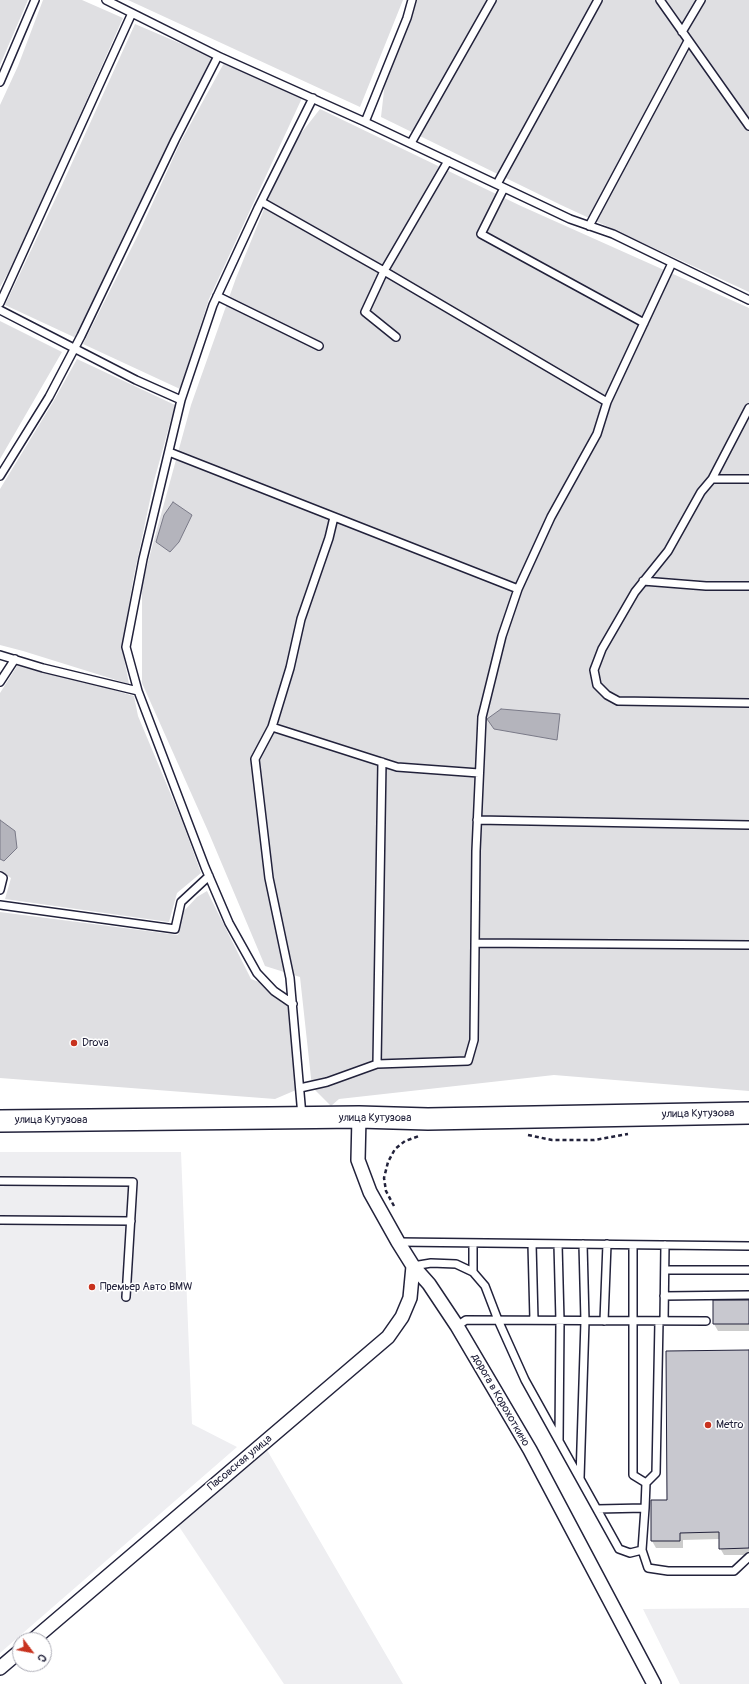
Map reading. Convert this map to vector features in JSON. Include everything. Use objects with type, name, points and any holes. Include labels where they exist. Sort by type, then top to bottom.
[{"type":"main road","name":"улица Кутузова","points":[[0,1120],[359,1117],[428,1118],[749,1113]]},
{"type":"street","name":"дорога в Корохоткино","points":[[359,1117],[358,1160],[370,1192],[398,1242],[413,1266],[429,1284],[456,1326],[530,1450],[654,1684]]},
{"type":"street","name":"Пасовская улица","points":[[42,1632],[388,1337],[402,1317],[410,1298],[413,1266]]},
{"type":"street","points":[[0,1668],[12,1658]]},
{"type":"lane","points":[[0,82],[35,0]]},
{"type":"lane","points":[[106,0],[218,56],[411,143],[570,219],[613,234],[749,300]]},
{"type":"lane","points":[[365,122],[407,18],[412,0]]},
{"type":"lane","points":[[411,143],[492,0]]},
{"type":"lane","points":[[497,184],[598,0]]},
{"type":"lane","points":[[660,0],[688,42],[749,126]]},
{"type":"lane","points":[[682,32],[701,0]]},
{"type":"lane","points":[[0,303],[132,13]]},
{"type":"lane","points":[[589,226],[688,42]]},
{"type":"lane","points":[[0,476],[49,397],[75,348],[175,140],[218,56]]},
{"type":"lane","points":[[293,1004],[274,991],[257,973],[229,923],[209,876],[138,691],[126,646],[143,559],[181,400],[217,296],[313,98]]},
{"type":"lane","points":[[396,337],[365,312],[384,271],[448,161]]},
{"type":"lane","points":[[504,188],[481,234],[644,323]]},
{"type":"lane","points":[[262,202],[384,271],[607,402]]},
{"type":"lane","points":[[300,1088],[327,1082],[377,1064],[468,1061],[474,1040],[477,820],[482,717],[502,636],[518,588],[551,517],[597,434],[607,402],[672,263]]},
{"type":"lane","points":[[217,296],[319,346]]},
{"type":"lane","points":[[0,310],[136,380],[181,400]]},
{"type":"lane","points":[[749,408],[712,479],[701,492],[668,551],[635,592],[602,650],[594,670],[598,685],[607,695],[618,701],[749,703]]},
{"type":"lane","points":[[169,452],[518,588]]},
{"type":"lane","points":[[712,479],[749,479]]},
{"type":"lane","points":[[302,1118],[290,978],[269,878],[255,759],[272,727],[290,668],[301,620],[329,538],[334,517]]},
{"type":"lane","points":[[644,581],[706,586],[749,586]]},
{"type":"lane","points":[[0,655],[43,668],[138,691]]},
{"type":"lane","points":[[0,682],[15,659]]},
{"type":"lane","points":[[272,727],[397,766],[479,773]]},
{"type":"lane","points":[[377,1064],[382,762]]},
{"type":"lane","points":[[477,820],[749,825]]},
{"type":"lane","points":[[0,876],[4,878],[0,890]]},
{"type":"lane","points":[[0,905],[175,929],[181,902],[209,876]]},
{"type":"lane","points":[[475,943],[749,946]]},
{"type":"lane","points":[[0,1181],[133,1182],[126,1297]]},
{"type":"lane","points":[[0,1220],[130,1221]]},
{"type":"lane","points":[[398,1242],[749,1246]]},
{"type":"lane","points":[[472,1243],[473,1272]]},
{"type":"lane","points":[[532,1244],[534,1320]]},
{"type":"lane","points":[[558,1244],[560,1322],[558,1440]]},
{"type":"lane","points":[[580,1479],[585,1321],[583,1244]]},
{"type":"lane","points":[[604,1321],[607,1244]]},
{"type":"lane","points":[[633,1245],[633,1475],[646,1483]]},
{"type":"lane","points":[[665,1245],[656,1473],[646,1483],[642,1550],[648,1568],[668,1571],[734,1570],[749,1557]]},
{"type":"lane","points":[[413,1266],[431,1263],[456,1264],[473,1272],[485,1286],[498,1320],[525,1380],[619,1549],[630,1553],[642,1550]]},
{"type":"lane","points":[[665,1270],[749,1270]]},
{"type":"lane","points":[[664,1296],[749,1295]]},
{"type":"lane","points":[[456,1326],[466,1320],[534,1320],[560,1322],[706,1321]]},
{"type":"lane","points":[[597,1509],[645,1508]]},
{"type":"path","points":[[522,1133],[552,1140],[594,1140],[628,1134]]},
{"type":"path","points":[[396,1210],[386,1191],[384,1178],[388,1162],[395,1149],[405,1141],[423,1136]]},
{"type":"shaded area","points":[[0,0],[28,0],[0,65]]},
{"type":"shaded area","points":[[43,0],[82,0],[123,18],[16,259],[0,287],[0,105],[18,66]]},
{"type":"shaded area","points":[[128,0],[403,0],[360,107]]},
{"type":"shaded area","points":[[417,0],[749,0],[749,292],[561,205],[381,117],[385,82]]},
{"type":"shaded area","points":[[135,24],[212,57],[125,232],[76,338],[5,305],[62,185]]},
{"type":"shaded area","points":[[224,63],[302,98],[209,299],[180,389],[83,344],[138,235],[180,143]]},
{"type":"shaded area","points":[[320,109],[521,206],[749,308],[749,1091],[554,1075],[339,1099],[331,1106],[312,1087],[300,977],[265,966],[208,831],[142,683],[142,584],[191,405],[236,278],[288,150]]},
{"type":"shaded area","points":[[0,321],[62,352],[0,459]]},
{"type":"shaded area","points":[[77,359],[175,405],[154,481],[133,580],[122,648],[129,684],[0,645],[0,489],[53,402]]},
{"type":"shaded area","points":[[173,502],[192,515],[179,542],[170,552],[156,542],[164,515]]},
{"type":"shaded area","points":[[19,663],[134,696],[138,716],[182,821],[201,873],[177,893],[169,922],[5,899],[11,878],[0,871],[0,693]]},
{"type":"shaded area","points":[[501,709],[560,714],[557,740],[494,729],[487,719]]},
{"type":"shaded area","points":[[0,820],[15,831],[17,848],[4,861],[0,859]]},
{"type":"shaded area","points":[[207,891],[251,979],[286,992],[296,1090],[275,1099],[0,1078],[0,912],[178,935],[183,912],[197,897]]},
{"type":"shaded area","points":[[0,1152],[181,1152],[192,1424],[237,1447],[24,1632],[12,1632],[12,1643],[0,1653]]},
{"type":"shaded area","points":[[267,1450],[403,1684],[284,1684],[178,1525]]},
{"type":"shaded area","points":[[749,1608],[749,1684],[680,1684],[643,1609]]},
{"type":"building","points":[[713,1300],[749,1300],[749,1324],[713,1324]]},
{"type":"building","name":"Metro","points":[[749,1350],[749,1548],[719,1549],[719,1532],[680,1533],[680,1541],[651,1541],[651,1500],[667,1500],[666,1351]]},
{"type":"place","name":"Drova","points":[[74,1043]]},
{"type":"place","name":"Премьер Авто BMW","points":[[92,1287]]},
{"type":"place","name":"Metro","points":[[708,1425]]}]
